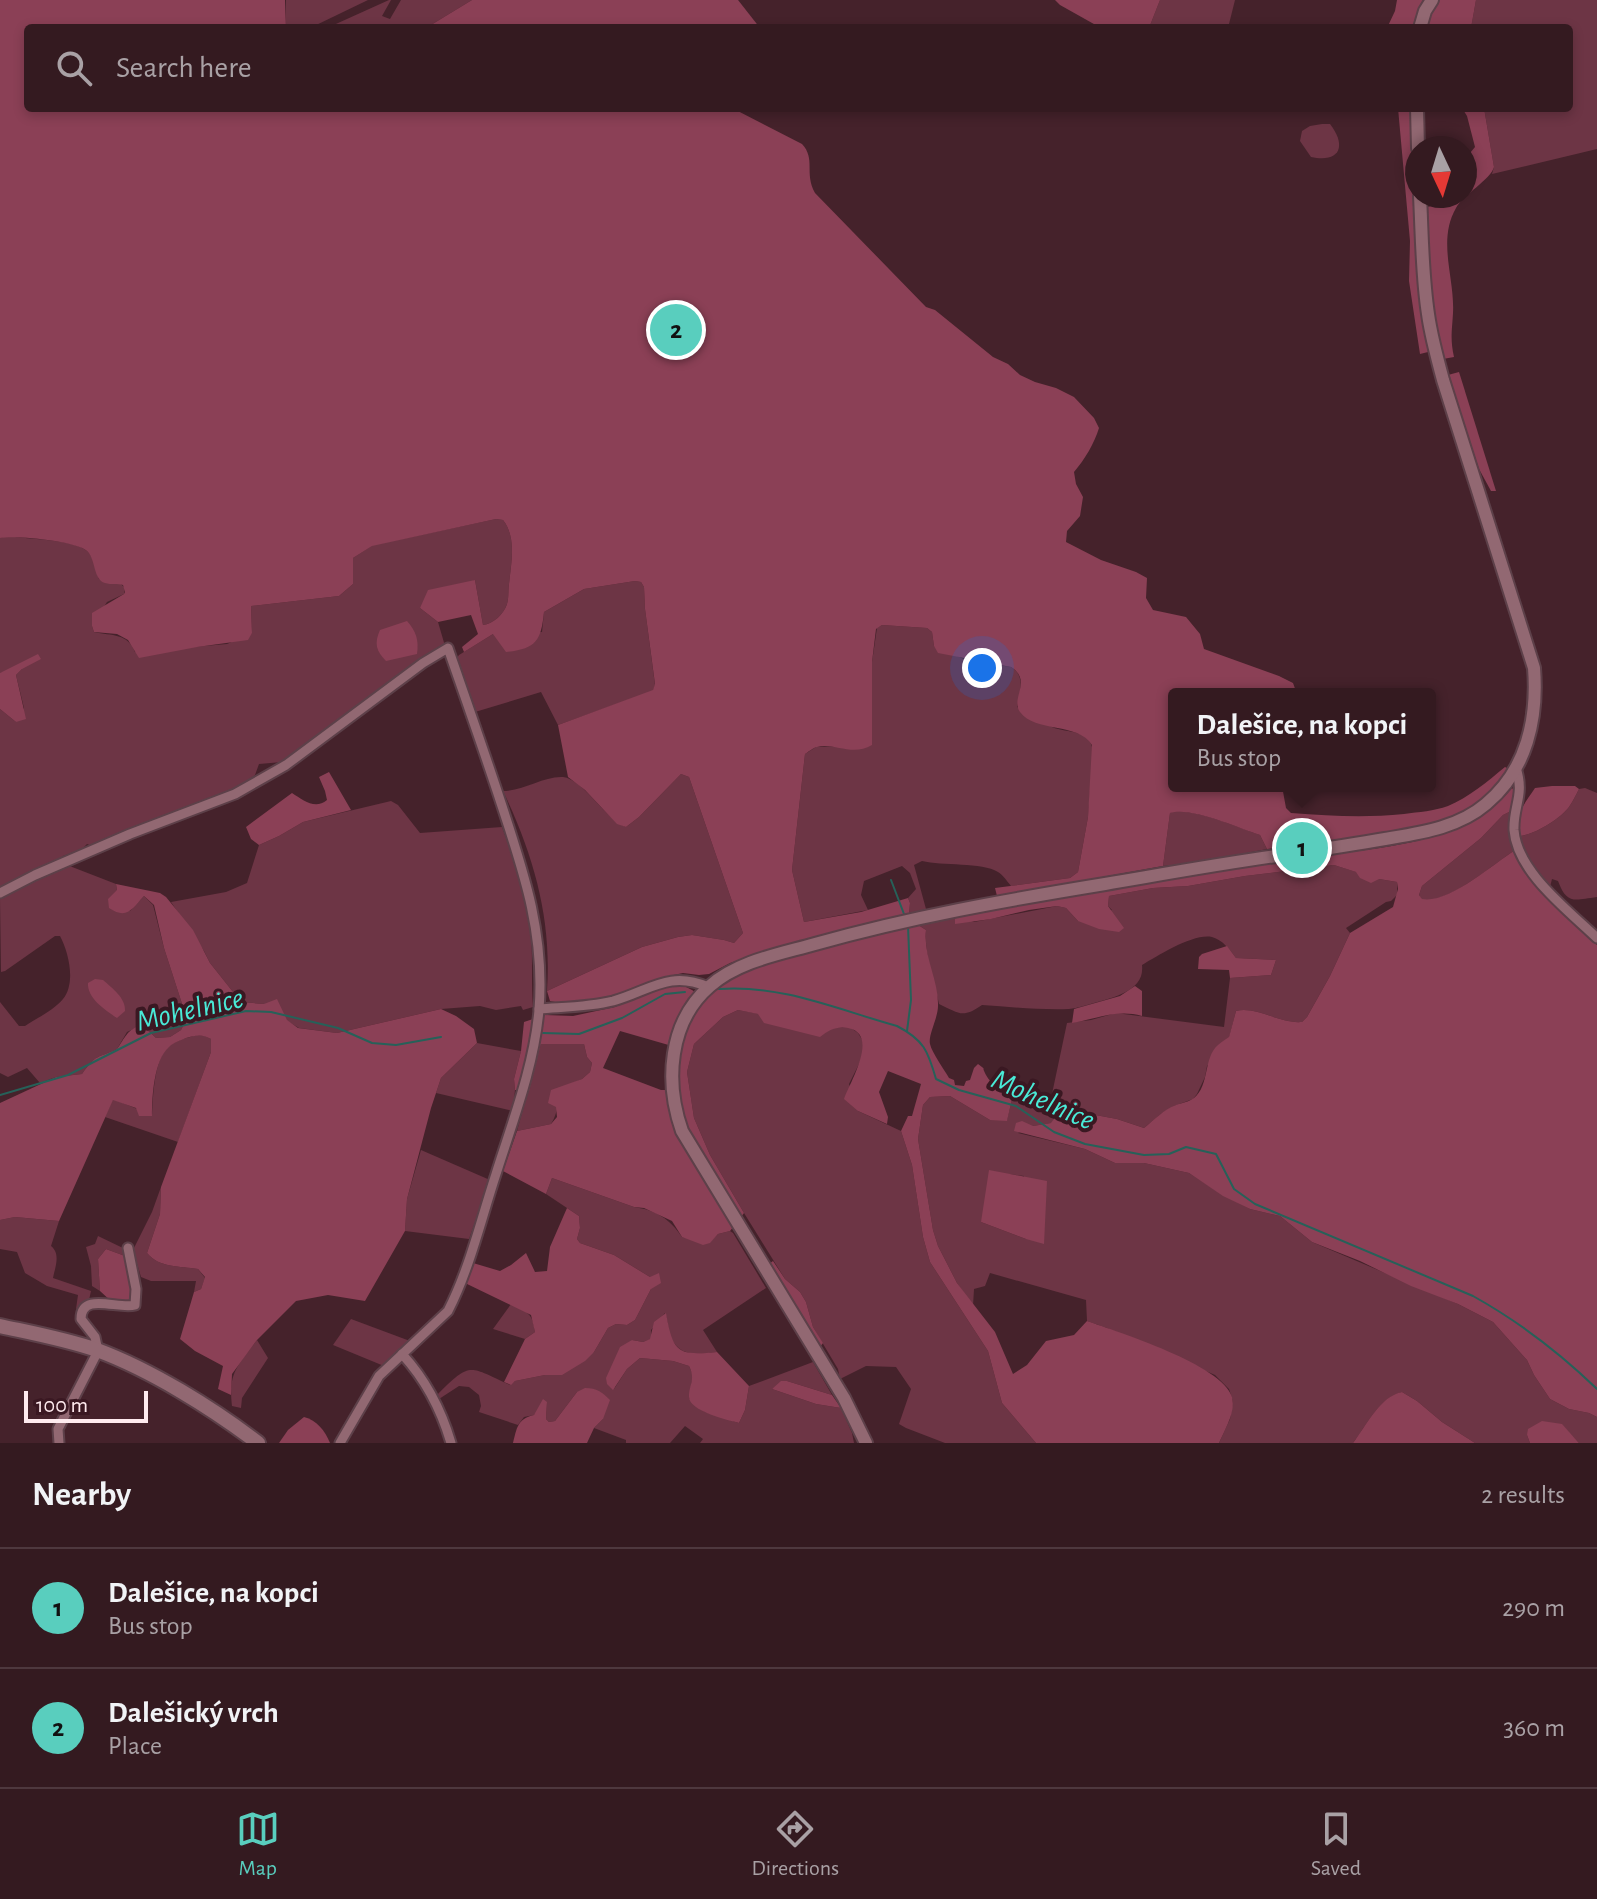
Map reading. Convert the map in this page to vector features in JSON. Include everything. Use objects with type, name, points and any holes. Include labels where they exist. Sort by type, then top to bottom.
[{"type":"main road","points":[[0,1326],[67,1341],[141,1370],[180,1391],[258,1443]]},
{"type":"street","points":[[1421,24],[1432,0]]},
{"type":"street","points":[[1417,112],[1418,136]]},
{"type":"street","points":[[866,1443],[844,1398],[690,1145],[678,1120],[672,1065],[675,1045],[689,1012],[708,987],[725,974],[761,959],[873,927],[1004,900],[1437,829],[1463,819],[1486,805],[1503,788],[1529,738],[1535,710],[1534,668],[1433,343],[1423,266],[1421,208]]},
{"type":"street","points":[[0,893],[130,834],[235,794],[286,765],[423,663],[448,648],[526,880],[540,953],[539,1009],[525,1084],[455,1298],[448,1311],[379,1376],[340,1443]]},
{"type":"street","points":[[1516,768],[1521,785],[1514,830],[1520,855],[1536,879],[1597,938]]},
{"type":"street","points":[[539,1009],[581,1007],[614,1001],[667,981],[695,981],[708,987]]},
{"type":"street","points":[[59,1443],[58,1429],[98,1351],[95,1337],[81,1319],[81,1313],[90,1305],[135,1305],[136,1289],[128,1248]]},
{"type":"street","points":[[402,1354],[432,1395],[451,1443]]},
{"type":"shaded area","points":[[0,0],[285,0],[286,24],[24,24],[24,112],[740,112],[802,144],[808,155],[815,193],[926,307],[935,310],[1020,375],[1074,397],[1094,418],[1099,428],[1097,434],[1074,472],[1083,497],[1080,516],[1067,531],[1066,542],[1147,578],[1146,598],[1153,610],[1186,617],[1200,634],[1204,649],[1293,683],[1295,688],[1168,688],[1168,792],[1283,792],[1286,808],[1291,813],[1376,816],[1448,806],[1470,794],[1505,767],[1509,769],[1484,800],[1441,825],[1357,841],[1267,849],[1260,835],[1228,823],[1190,812],[1170,813],[1163,866],[997,896],[995,888],[1070,878],[1078,872],[1088,817],[1092,745],[1077,733],[1027,719],[1018,707],[1020,678],[1011,667],[938,653],[932,632],[927,628],[882,625],[876,629],[872,662],[872,745],[857,750],[823,746],[805,754],[792,870],[804,922],[861,912],[908,898],[909,914],[754,955],[709,974],[683,973],[664,977],[619,994],[571,1005],[550,1001],[547,991],[642,947],[692,935],[734,943],[743,933],[689,777],[681,774],[626,827],[617,824],[568,777],[558,725],[653,690],[655,684],[641,582],[584,589],[544,612],[539,637],[524,649],[506,652],[493,634],[464,652],[462,647],[478,634],[471,615],[438,622],[420,608],[428,590],[475,580],[483,625],[501,615],[508,602],[512,551],[507,527],[503,520],[496,519],[372,546],[353,558],[353,584],[339,596],[251,606],[252,633],[248,640],[139,658],[128,640],[117,634],[94,632],[92,613],[125,592],[123,585],[101,581],[87,551],[71,544],[45,540],[0,538]]},
{"type":"shaded area","points":[[286,0],[368,0],[318,24],[286,24]]},
{"type":"shaded area","points":[[389,0],[382,16],[390,19],[401,0],[472,0],[433,24],[336,24]]},
{"type":"shaded area","points":[[472,0],[738,0],[757,24],[433,24]]},
{"type":"shaded area","points":[[1055,0],[1160,0],[1151,24],[1094,24]]},
{"type":"shaded area","points":[[1160,0],[1235,0],[1229,24],[1151,24]]},
{"type":"shaded area","points":[[1397,0],[1423,0],[1415,24],[1389,24]]},
{"type":"shaded area","points":[[1438,0],[1476,0],[1472,24],[1427,24]]},
{"type":"shaded area","points":[[1476,0],[1597,0],[1597,149],[1492,174],[1494,167],[1485,112],[1573,112],[1573,24],[1472,24]]},
{"type":"shaded area","points":[[1398,112],[1413,112],[1414,136],[1405,136],[1405,186]]},
{"type":"shaded area","points":[[1464,112],[1485,112],[1494,167],[1477,187],[1477,136],[1472,136]]},
{"type":"shaded area","points":[[1330,124],[1335,132],[1338,151],[1329,157],[1311,157],[1300,141],[1302,131]]},
{"type":"shaded area","points":[[1407,208],[1416,208],[1420,303],[1428,352],[1420,354],[1409,281]]},
{"type":"shaded area","points":[[1428,208],[1456,208],[1450,221],[1447,246],[1453,300],[1454,357],[1443,359],[1430,264]]},
{"type":"shaded area","points":[[1459,372],[1496,491],[1491,491],[1479,469],[1448,375]]},
{"type":"shaded area","points":[[503,520],[507,527],[512,551],[508,602],[494,621],[483,625],[475,580],[420,608],[438,622],[445,646],[419,660],[385,690],[282,762],[259,764],[255,775],[247,782],[221,796],[92,846],[87,844],[0,887],[0,709],[16,722],[24,708],[16,675],[22,669],[0,673],[0,538],[7,536],[61,542],[87,551],[99,579],[120,583],[125,588],[124,594],[107,602],[92,626],[94,632],[124,638],[135,652],[227,644],[252,633],[251,606],[339,596],[353,584],[353,558],[373,545]]},
{"type":"shaded area","points":[[641,582],[644,587],[655,685],[653,691],[558,725],[541,692],[475,712],[457,658],[459,655],[493,634],[542,632],[544,612],[584,589]]},
{"type":"shaded area","points":[[407,621],[416,636],[417,654],[386,661],[377,647],[380,630]]},
{"type":"shaded area","points":[[882,625],[927,628],[932,632],[934,646],[964,659],[1011,667],[1020,680],[1017,707],[1052,727],[1078,733],[1088,739],[1093,752],[1088,817],[1078,872],[1070,878],[1011,886],[1002,875],[991,869],[922,861],[914,865],[926,909],[909,914],[908,898],[916,889],[910,873],[902,866],[864,881],[861,895],[868,910],[804,922],[792,870],[805,754],[816,747],[872,745],[872,662],[877,628]]},
{"type":"shaded area","points":[[38,654],[41,659],[16,675],[26,719],[16,722],[0,709],[0,673]]},
{"type":"shaded area","points":[[329,772],[351,810],[303,822],[259,845],[251,839],[246,827],[292,793],[314,804],[327,800],[319,777]]},
{"type":"shaded area","points":[[681,774],[689,777],[743,933],[734,943],[692,935],[642,947],[547,991],[547,939],[538,888],[524,840],[503,791],[548,779],[571,779],[626,827]]},
{"type":"shaded area","points":[[1575,786],[1579,789],[1559,817],[1538,830],[1518,836],[1520,815],[1530,795],[1535,788]]},
{"type":"shaded area","points":[[1512,788],[1515,791],[1511,811],[1422,886],[1419,895],[1422,899],[1433,899],[1457,890],[1515,850],[1520,863],[1539,888],[1597,945],[1597,1417],[1569,1409],[1550,1399],[1527,1360],[1493,1322],[1312,1242],[1280,1216],[1250,1209],[1223,1196],[1189,1173],[1144,1163],[1115,1163],[1085,1149],[1014,1131],[1016,1123],[1022,1121],[1033,1126],[1051,1123],[1056,1116],[1073,1113],[1117,1119],[1144,1128],[1167,1110],[1192,1099],[1202,1086],[1213,1050],[1229,1037],[1236,1011],[1252,1011],[1302,1022],[1330,976],[1350,933],[1393,907],[1397,882],[1379,879],[1371,883],[1360,878],[1356,872],[1334,865],[1109,896],[1108,906],[1124,928],[1119,932],[1078,921],[1066,908],[1057,906],[955,924],[955,916],[1422,840],[1472,822]]},
{"type":"shaded area","points":[[1579,789],[1597,793],[1597,897],[1577,900],[1565,894],[1558,881],[1552,879],[1550,887],[1538,876],[1526,858],[1518,836],[1553,821],[1565,812]]},
{"type":"shaded area","points":[[391,801],[398,805],[420,833],[502,827],[521,881],[530,923],[533,1007],[523,1010],[521,1006],[496,1010],[480,1006],[441,1009],[337,1033],[299,1028],[287,1021],[283,1013],[264,1004],[241,1002],[210,963],[171,902],[226,892],[247,883],[259,845],[303,822]]},
{"type":"shaded area","points":[[1511,811],[1515,850],[1457,890],[1433,900],[1422,900],[1419,895],[1422,886]]},
{"type":"shaded area","points":[[1170,813],[1206,816],[1260,835],[1267,849],[1163,866]]},
{"type":"shaded area","points":[[67,865],[116,884],[130,911],[144,896],[153,905],[185,1022],[181,1030],[170,1037],[156,1038],[142,1025],[127,1032],[117,1049],[94,1059],[82,1074],[56,1077],[40,1083],[27,1068],[8,1077],[0,1073],[0,1002],[19,1026],[25,1026],[63,999],[69,985],[70,968],[60,936],[55,936],[1,972],[0,899]]},
{"type":"shaded area","points":[[1334,865],[1397,882],[1397,895],[1346,928],[1350,933],[1330,976],[1302,1022],[1252,1011],[1236,1011],[1229,1038],[1207,1066],[1205,1077],[1193,1099],[1162,1113],[1144,1128],[1117,1119],[1073,1113],[1056,1116],[1052,1123],[1033,1126],[1018,1133],[1085,1149],[1115,1163],[1144,1163],[1189,1173],[1250,1209],[1280,1216],[1312,1242],[1493,1322],[1527,1360],[1550,1399],[1569,1409],[1597,1417],[1597,1443],[1579,1443],[1562,1425],[1527,1435],[1530,1443],[1475,1443],[1402,1392],[1380,1406],[1353,1443],[1219,1443],[1230,1419],[1233,1401],[1229,1389],[1215,1375],[1087,1321],[1086,1300],[990,1273],[985,1286],[974,1289],[973,1306],[957,1283],[933,1230],[918,1139],[923,1105],[930,1097],[950,1096],[990,1120],[1007,1120],[1012,1099],[1049,1108],[1067,1023],[1116,1013],[1224,1027],[1230,978],[1271,975],[1276,960],[1236,958],[1220,940],[1196,938],[1142,965],[1139,981],[1127,992],[1110,998],[1069,1009],[982,1005],[970,1012],[960,1013],[939,1004],[928,958],[926,930],[915,923],[955,916],[974,922],[1057,906],[1066,908],[1078,921],[1112,910],[1108,906],[1109,896]],"holes":[[[1008,1174],[1024,1176],[1026,1239],[981,1222]]]},
{"type":"shaded area","points":[[116,884],[166,897],[193,930],[210,963],[241,1002],[264,1004],[277,999],[287,1020],[298,1028],[337,1033],[441,1009],[474,1029],[477,1043],[441,1078],[407,1199],[405,1231],[365,1301],[328,1295],[296,1301],[257,1340],[232,1374],[231,1395],[218,1389],[223,1366],[180,1339],[194,1292],[201,1289],[205,1277],[198,1269],[164,1264],[147,1253],[160,1214],[161,1187],[211,1052],[211,1039],[205,1036],[186,1038],[164,1053],[155,1079],[152,1116],[139,1116],[136,1108],[113,1100],[59,1221],[15,1217],[0,1220],[0,1103],[56,1077],[82,1074],[94,1059],[117,1049],[127,1034],[137,1027],[142,1025],[156,1038],[170,1037],[181,1030],[185,1022],[154,905],[144,896],[125,913],[109,908],[108,899],[117,890]]},
{"type":"shaded area","points":[[915,923],[926,930],[938,1006],[930,1044],[949,1078],[954,1080],[955,1085],[964,1086],[978,1064],[994,1085],[1012,1099],[1007,1121],[990,1120],[950,1096],[930,1097],[923,1105],[918,1139],[938,1246],[957,1283],[995,1332],[1013,1374],[1027,1365],[1046,1341],[1074,1335],[1087,1321],[1168,1351],[1210,1373],[1224,1385],[1232,1397],[1232,1409],[1219,1443],[1036,1443],[1002,1403],[988,1351],[930,1262],[912,1165],[901,1131],[908,1116],[912,1116],[921,1084],[888,1071],[879,1092],[888,1117],[887,1124],[858,1111],[844,1099],[860,1059],[862,1039],[857,1032],[848,1028],[833,1029],[820,1037],[764,1023],[758,1014],[738,1010],[723,1017],[694,1044],[687,1072],[694,1118],[710,1155],[744,1213],[730,1231],[718,1234],[710,1243],[703,1245],[682,1237],[672,1221],[644,1208],[552,1178],[546,1194],[503,1171],[517,1131],[551,1124],[557,1117],[556,1107],[548,1103],[551,1090],[582,1079],[590,1072],[592,1063],[584,1044],[541,1044],[529,1091],[515,1090],[514,1079],[524,1022],[545,1015],[573,1016],[615,1007],[658,987],[682,985],[704,999],[723,980],[750,969]],"holes":[[[620,1031],[679,1048],[676,1090],[661,1090],[603,1068]]]},
{"type":"shaded area","points":[[1227,946],[1236,958],[1276,960],[1271,975],[1230,978],[1229,970],[1198,969],[1202,954]]},
{"type":"shaded area","points":[[95,979],[103,980],[123,1002],[125,1011],[117,1018],[90,994],[88,983]]},
{"type":"shaded area","points":[[1135,986],[1142,991],[1142,1016],[1115,1014],[1072,1023],[1074,1009],[1120,996]]},
{"type":"shaded area","points":[[738,1010],[851,1028],[858,1033],[863,1041],[863,1056],[849,1084],[858,1111],[901,1131],[912,1165],[930,1262],[988,1351],[1002,1403],[1036,1443],[945,1443],[906,1428],[899,1424],[911,1389],[896,1367],[866,1366],[840,1379],[838,1369],[813,1327],[806,1302],[785,1279],[744,1213],[710,1155],[694,1118],[687,1072],[694,1044],[723,1017]]},
{"type":"shaded area","points":[[197,1035],[211,1039],[211,1052],[178,1142],[105,1117],[113,1099],[152,1115],[155,1080],[163,1054],[174,1043]]},
{"type":"shaded area","points":[[477,1043],[521,1051],[514,1079],[513,1111],[436,1093],[441,1078]]},
{"type":"shaded area","points":[[541,1044],[584,1044],[592,1063],[590,1072],[562,1088],[551,1124],[517,1131]]},
{"type":"shaded area","points":[[421,1150],[490,1180],[469,1239],[405,1231],[407,1199]]},
{"type":"shaded area","points":[[989,1170],[1047,1181],[1044,1244],[981,1222]]},
{"type":"shaded area","points":[[552,1178],[656,1213],[673,1225],[682,1237],[710,1242],[718,1234],[730,1231],[766,1288],[703,1330],[717,1352],[691,1353],[680,1349],[671,1338],[665,1313],[651,1330],[651,1339],[643,1342],[632,1340],[614,1389],[627,1369],[640,1358],[673,1361],[689,1366],[693,1375],[689,1398],[705,1412],[739,1423],[745,1410],[749,1386],[813,1362],[832,1395],[787,1381],[772,1389],[816,1404],[841,1408],[854,1443],[700,1443],[703,1439],[685,1426],[670,1443],[626,1443],[626,1440],[594,1428],[603,1419],[577,1392],[555,1421],[546,1419],[547,1402],[534,1415],[524,1417],[518,1425],[479,1412],[479,1395],[469,1387],[459,1386],[439,1399],[437,1395],[457,1376],[470,1370],[510,1385],[515,1381],[545,1375],[594,1352],[608,1328],[616,1324],[627,1325],[635,1320],[651,1289],[650,1277],[614,1255],[580,1243],[577,1239],[579,1216],[546,1194]]},
{"type":"shaded area","points":[[161,1187],[160,1214],[147,1253],[164,1264],[198,1269],[205,1278],[201,1289],[194,1292],[196,1281],[151,1281],[141,1277],[133,1250]]},
{"type":"shaded area","points":[[567,1208],[579,1216],[577,1239],[580,1243],[614,1255],[650,1277],[659,1273],[661,1283],[651,1289],[635,1320],[627,1325],[616,1324],[608,1328],[585,1361],[562,1375],[545,1375],[515,1381],[511,1385],[504,1382],[525,1339],[535,1332],[531,1315],[465,1283],[473,1263],[500,1271],[526,1253],[535,1272],[547,1271],[550,1247]]},
{"type":"shaded area","points":[[15,1217],[59,1221],[51,1246],[57,1257],[53,1278],[91,1291],[89,1300],[76,1309],[78,1295],[47,1286],[25,1273],[17,1252],[0,1249],[0,1220]]},
{"type":"shaded area","points":[[98,1236],[125,1249],[125,1256],[106,1249],[98,1259],[100,1291],[92,1286],[86,1247],[95,1244]]},
{"type":"shaded area","points":[[106,1249],[125,1256],[132,1286],[130,1304],[112,1302],[100,1291],[98,1259]]},
{"type":"shaded area","points":[[773,1261],[806,1302],[813,1327],[823,1343],[820,1347],[769,1264]]},
{"type":"shaded area","points":[[511,1304],[525,1311],[533,1321],[535,1332],[525,1339],[493,1329]]},
{"type":"shaded area","points":[[666,1313],[671,1336],[679,1349],[693,1353],[717,1352],[749,1386],[745,1410],[739,1423],[695,1407],[689,1397],[692,1379],[689,1366],[673,1361],[640,1358],[627,1369],[613,1390],[607,1384],[606,1378],[620,1347],[632,1340],[643,1342],[650,1339],[654,1322]]},
{"type":"shaded area","points":[[351,1319],[410,1341],[384,1366],[333,1345]]},
{"type":"shaded area","points":[[257,1340],[268,1358],[242,1398],[241,1408],[232,1406],[233,1377]]},
{"type":"shaded area","points":[[781,1381],[832,1395],[841,1408],[816,1404],[772,1389]]},
{"type":"shaded area","points":[[585,1388],[599,1391],[610,1400],[603,1419],[594,1428],[587,1443],[513,1443],[519,1425],[534,1415],[543,1399],[547,1402],[546,1419],[555,1421],[577,1392]]},
{"type":"shaded area","points":[[1402,1392],[1475,1443],[1353,1443],[1380,1405]]},
{"type":"shaded area","points":[[304,1417],[320,1427],[330,1443],[279,1443],[288,1430]]},
{"type":"shaded area","points":[[1542,1421],[1562,1424],[1579,1443],[1530,1443],[1528,1429]]},
{"type":"waterway","points":[[891,880],[904,914]]},
{"type":"waterway","points":[[907,1031],[911,1000],[908,926]]},
{"type":"waterway","name":"Mohelnice","points":[[719,989],[742,988],[787,994],[897,1026],[924,1047],[936,1079],[959,1090],[1016,1106],[1054,1132],[1085,1144],[1144,1155],[1169,1154],[1186,1147],[1216,1154],[1234,1189],[1255,1204],[1473,1296],[1538,1338],[1597,1389]]},
{"type":"waterway","name":"Mohelnice","points":[[543,1033],[579,1034],[622,1018],[665,994],[685,992]]},
{"type":"waterway","name":"Mohelnice","points":[[0,1095],[68,1075],[151,1033],[246,1011],[271,1012],[338,1028],[372,1043],[396,1045],[441,1037]]},
{"type":"place","name":"Dalešický vrch","points":[[676,330]]},
{"type":"place","name":"Dalešice, na kopci","points":[[1302,848]]}]
